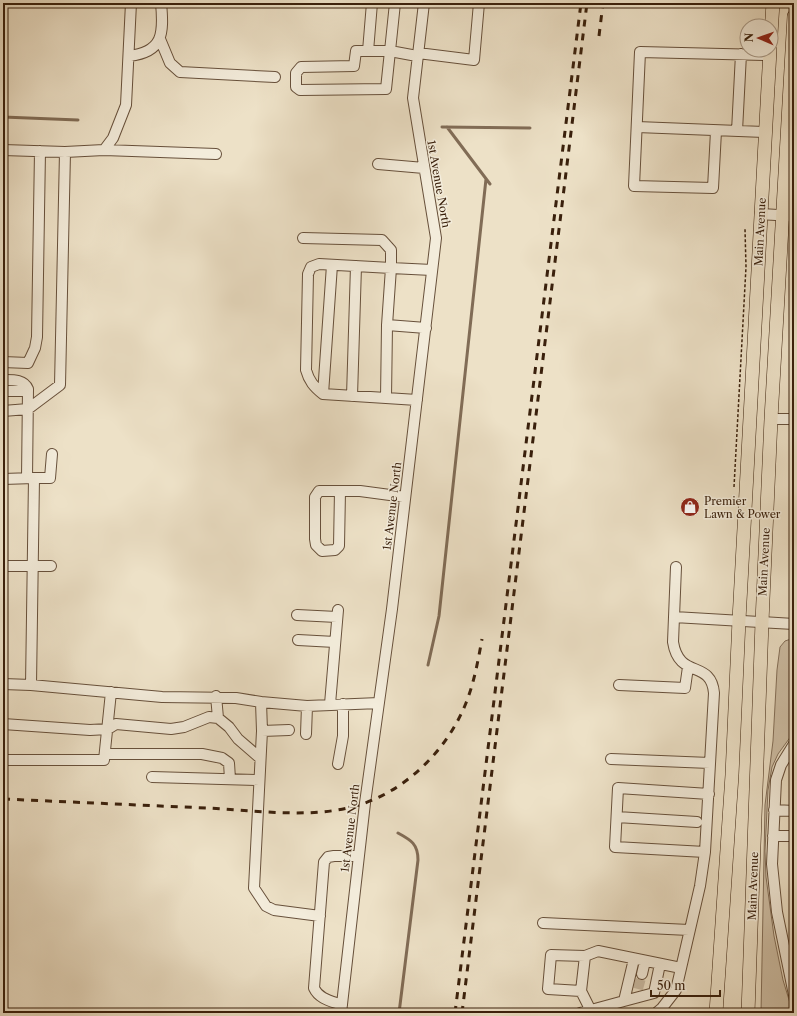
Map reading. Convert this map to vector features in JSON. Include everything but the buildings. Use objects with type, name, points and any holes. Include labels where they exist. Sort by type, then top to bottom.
[{"type":"main road","points":[[772,18],[773,3]]},
{"type":"main road","name":"Main Avenue","points":[[748,1013],[771,419],[788,215],[794,16]]},
{"type":"main road","name":"Main Avenue","points":[[716,1013],[732,775],[760,214],[770,58]]},
{"type":"street","points":[[104,150],[113,138],[126,105],[131,3]]},
{"type":"street","points":[[161,3],[160,39],[170,63],[180,72],[275,77]]},
{"type":"street","points":[[368,50],[372,3]]},
{"type":"street","points":[[395,3],[390,51],[386,89],[300,90],[296,87],[296,73],[301,66],[354,66],[356,51],[390,51],[474,60],[479,3]]},
{"type":"street","name":"1st Avenue North","points":[[341,1009],[436,238],[413,98],[424,3]]},
{"type":"street","points":[[129,56],[141,54],[154,48],[160,39]]},
{"type":"street","points":[[716,131],[713,188],[634,186],[640,52],[739,54]]},
{"type":"street","points":[[737,131],[741,58]]},
{"type":"street","points":[[637,128],[766,132]]},
{"type":"street","points":[[3,150],[66,152],[104,150],[216,154]]},
{"type":"street","points":[[3,362],[28,363],[35,348],[37,337],[40,151]]},
{"type":"street","points":[[3,411],[28,409],[60,385],[66,152]]},
{"type":"street","points":[[378,164],[424,168]]},
{"type":"street","points":[[760,214],[788,215]]},
{"type":"street","points":[[302,238],[382,240],[391,250],[387,325],[386,398]]},
{"type":"street","points":[[417,400],[323,394],[314,388],[308,378],[306,370],[308,274],[311,267],[319,264],[432,270]]},
{"type":"street","points":[[323,394],[332,265]]},
{"type":"street","points":[[352,396],[356,266]]},
{"type":"street","points":[[387,325],[426,328]]},
{"type":"street","points":[[3,380],[19,380],[26,385],[28,391],[32,566],[31,685]]},
{"type":"street","points":[[3,391],[28,391]]},
{"type":"street","points":[[771,419],[794,420]]},
{"type":"street","points":[[3,479],[50,478],[52,454]]},
{"type":"street","points":[[340,491],[339,546],[335,550],[322,550],[316,545],[315,539],[315,497],[319,491],[340,491],[360,491],[405,497]]},
{"type":"street","points":[[3,566],[51,566]]},
{"type":"street","points":[[656,1013],[662,1008],[676,990],[700,886],[705,852],[709,794],[713,682],[706,674],[688,667],[680,661],[674,653],[673,642],[676,567]]},
{"type":"street","points":[[297,615],[337,613],[330,704]]},
{"type":"street","points":[[674,617],[794,624]]},
{"type":"street","points":[[298,640],[335,642]]},
{"type":"street","points":[[619,685],[686,688],[688,667]]},
{"type":"street","points":[[3,684],[31,685],[162,697],[216,696],[307,706],[379,703]]},
{"type":"street","points":[[3,760],[104,760],[108,729],[110,692]]},
{"type":"street","points":[[216,696],[218,718]]},
{"type":"street","points":[[261,702],[262,731],[254,888],[266,906],[274,910],[320,916]]},
{"type":"street","points":[[338,764],[343,736],[343,704]]},
{"type":"street","points":[[306,734],[307,706]]},
{"type":"street","points":[[3,724],[90,730],[108,729],[116,724],[180,728],[209,717],[218,718],[223,721],[238,739],[260,758]]},
{"type":"street","points":[[262,731],[289,730]]},
{"type":"street","points":[[794,744],[780,765],[776,780],[772,864],[774,891],[794,995]]},
{"type":"street","points":[[105,754],[202,754],[217,756],[229,763],[230,779]]},
{"type":"street","points":[[611,759],[710,763]]},
{"type":"street","points":[[152,776],[259,780]]},
{"type":"street","points":[[705,852],[615,847],[618,788],[709,794]]},
{"type":"street","points":[[774,810],[794,811]]},
{"type":"street","points":[[617,817],[697,822]]},
{"type":"street","points":[[773,836],[794,836]]},
{"type":"street","points":[[341,1009],[317,994],[314,988],[324,862],[328,857],[359,856]]},
{"type":"street","points":[[543,923],[689,930]]},
{"type":"street","points":[[581,991],[548,990],[551,955],[585,956],[598,951],[681,968]]},
{"type":"street","points":[[585,956],[581,991],[591,1011]]},
{"type":"street","points":[[624,1001],[634,959]]},
{"type":"street","points":[[642,974],[645,961]]},
{"type":"street","points":[[580,1013],[624,1001],[637,993],[654,994],[660,964]]},
{"type":"path","points":[[734,492],[746,267],[745,229]]},
{"type":"shaded area","points":[[794,638],[794,732],[778,754],[772,767],[768,790],[765,851],[766,877],[774,936],[783,980],[793,1013],[761,1013],[765,805],[773,741],[777,670],[780,647],[785,641]]},
{"type":"waterway","points":[[3,117],[78,120]]},
{"type":"waterway","points":[[442,127],[530,128]]},
{"type":"waterway","points":[[447,127],[490,184]]},
{"type":"waterway","points":[[428,665],[439,616],[486,179]]},
{"type":"waterway","points":[[398,833],[413,843],[418,855],[399,1013]]},
{"type":"tunnel","points":[[638,989],[642,974]]},
{"type":"railway","points":[[455,1013],[581,3]]},
{"type":"railway","points":[[462,1013],[587,3]]},
{"type":"railway","points":[[599,36],[603,3]]},
{"type":"railway","points":[[3,799],[295,813],[331,811],[348,808],[367,802],[386,794],[403,783],[419,770],[447,739],[469,695],[476,672],[482,639]]},
{"type":"place","name":"Premier Lawn & Power","points":[[690,507]]}]
